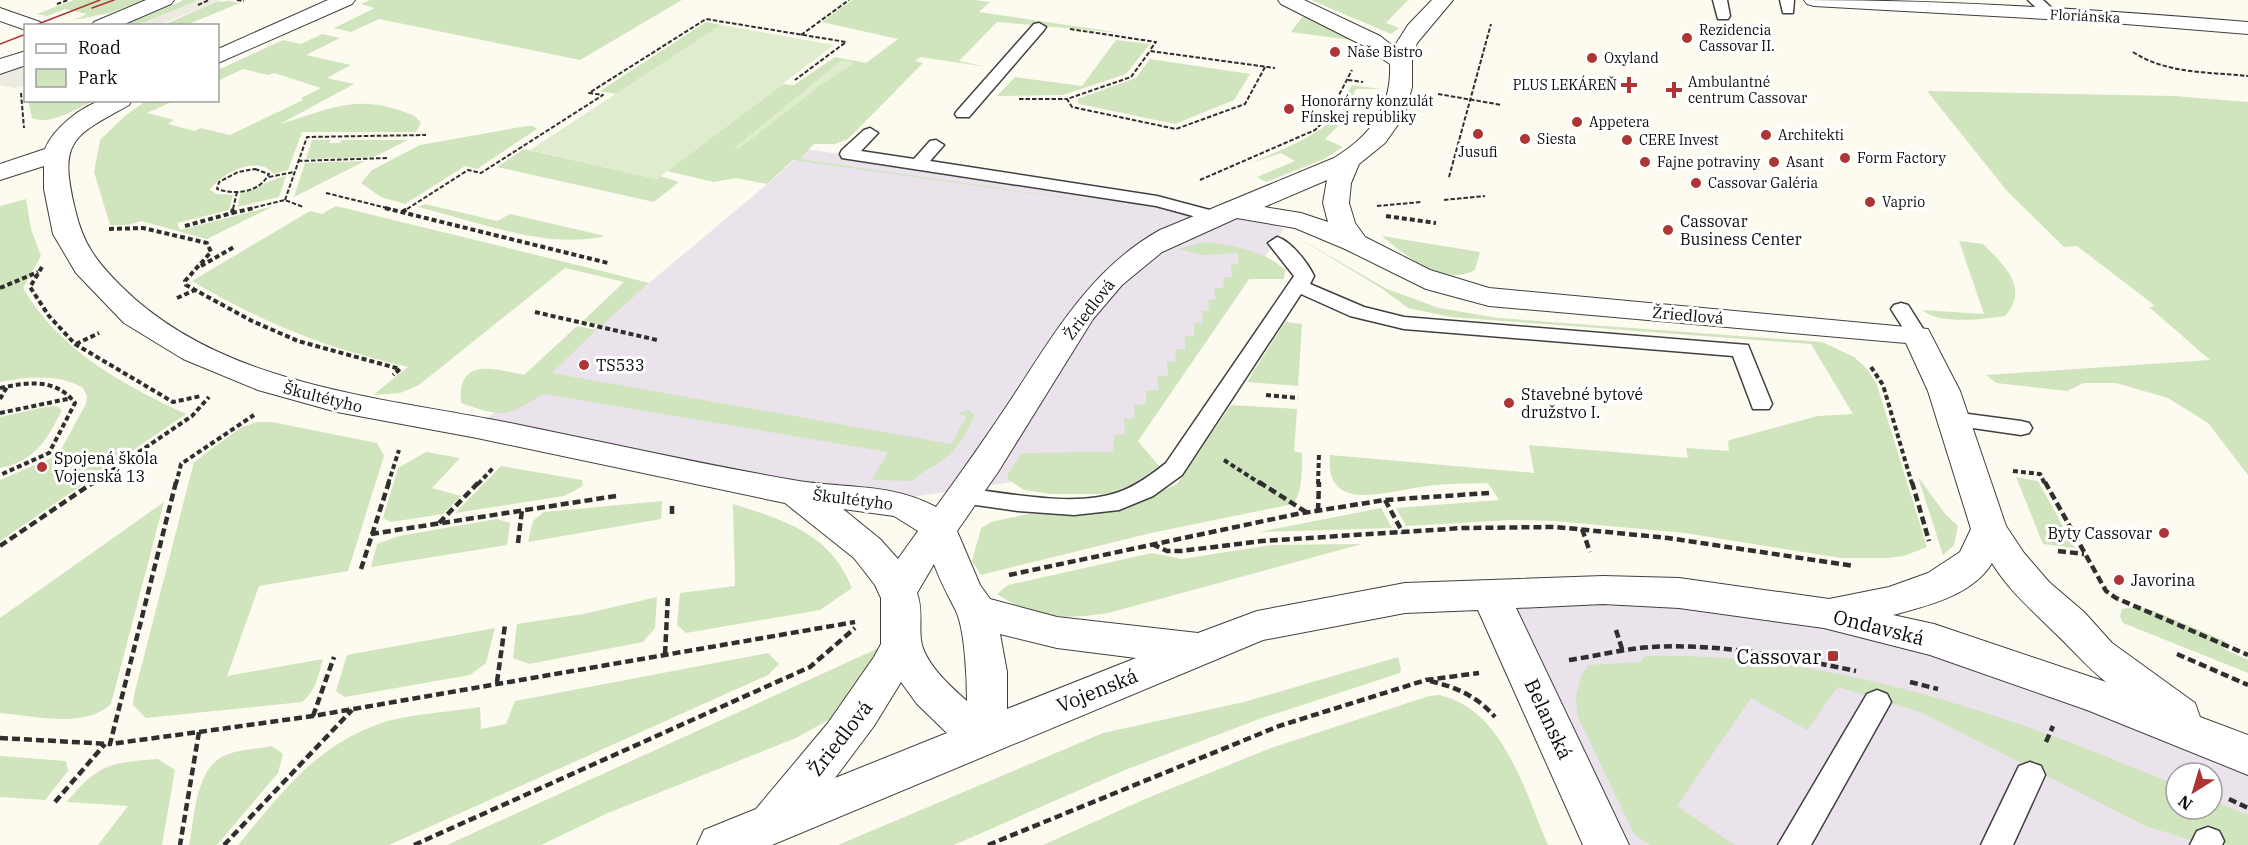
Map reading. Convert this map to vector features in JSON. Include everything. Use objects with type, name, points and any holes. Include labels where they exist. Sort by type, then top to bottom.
[{"type":"street","points":[[106,24],[164,0]]},
{"type":"street","points":[[219,57],[345,0]]},
{"type":"street","points":[[1288,0],[1372,41],[1400,61]]},
{"type":"street","name":"Žriedlová","points":[[770,824],[836,746],[883,683],[901,644],[902,608],[898,593],[915,562],[963,496],[1096,295],[1123,268],[1152,246],[1223,213],[1293,186],[1348,161],[1376,140],[1390,121],[1401,88],[1402,51],[1414,32],[1443,0]]},
{"type":"street","name":"Floriánska","points":[[1814,0],[2248,28]]},
{"type":"street","points":[[0,14],[28,24]]},
{"type":"street","points":[[0,67],[24,58]]},
{"type":"street","points":[[0,172],[56,154],[61,140],[77,124],[117,102]]},
{"type":"street","name":"Škultétyho","points":[[56,154],[57,189],[67,234],[87,267],[135,317],[194,352],[269,383],[355,405],[477,427],[796,493],[865,498],[903,505],[925,517],[938,529]]},
{"type":"street","name":"Žriedlová","points":[[1348,161],[1340,175],[1335,193],[1343,228],[1355,243],[1421,279],[1464,293],[1489,297],[1909,322],[1944,391],[1989,529],[2010,563],[2035,592],[2070,623],[2098,654],[2168,707],[2236,750]]},
{"type":"street","points":[[1223,213],[1301,221],[1355,243]]},
{"type":"street","name":"Škultétyho","points":[[796,493],[839,523],[865,547],[882,566],[898,593]]},
{"type":"street","points":[[901,644],[926,688],[980,736],[988,701],[987,672],[969,601],[938,529]]},
{"type":"street","points":[[1824,613],[1870,606],[1953,578],[1971,564],[1981,550],[1989,529]]},
{"type":"street","name":"Ondavská","points":[[1490,594],[1603,590],[1679,593],[1824,613],[1934,640],[2092,694],[2236,750]]},
{"type":"street","name":"Vojenská","points":[[720,845],[980,736],[1257,626],[1404,598],[1490,594]]},
{"type":"street","name":"Belanská","points":[[1490,594],[1606,845]]},
{"type":"street","points":[[969,601],[1006,622],[1056,633],[1201,649]]},
{"type":"lane","points":[[1720,0],[1723,15]]},
{"type":"lane","points":[[2035,0],[2051,14]]},
{"type":"lane","points":[[963,114],[1039,27]]},
{"type":"lane","points":[[870,134],[848,154],[1223,213]]},
{"type":"lane","points":[[918,165],[936,145]]},
{"type":"lane","points":[[963,496],[1055,506],[1111,503],[1156,484],[1174,469],[1275,315],[1299,286],[1304,276],[1301,269],[1277,243]]},
{"type":"lane","points":[[1299,286],[1357,312],[1404,323],[1741,350],[1761,404]]},
{"type":"lane","points":[[1953,419],[2021,428]]},
{"type":"lane","points":[[1794,845],[1878,702]]},
{"type":"lane","points":[[1997,845],[2030,775]]},
{"type":"path","points":[[237,0],[244,2]]},
{"type":"path","points":[[801,35],[849,0]]},
{"type":"path","points":[[402,212],[468,170],[481,173],[603,95],[589,93],[705,19],[846,42],[795,80]]},
{"type":"path","points":[[1449,177],[1491,24]]},
{"type":"path","points":[[1013,99],[1066,99],[1131,76],[1156,42],[1124,37]]},
{"type":"path","points":[[1150,51],[1275,68]]},
{"type":"path","points":[[1192,183],[1315,130],[1328,118],[1357,60]]},
{"type":"path","points":[[2142,60],[2248,76]]},
{"type":"path","points":[[1066,99],[1072,107],[1176,129],[1245,104],[1265,67]]},
{"type":"path","points":[[21,87],[24,133]]},
{"type":"path","points":[[285,200],[307,137],[426,135]]},
{"type":"path","points":[[298,161],[387,158]]},
{"type":"path","points":[[269,177],[267,171],[246,170],[230,174],[216,186],[221,191],[237,192],[260,185],[269,177],[295,172]]},
{"type":"path","points":[[232,213],[237,192]]},
{"type":"path","points":[[326,194],[608,263]]},
{"type":"path","points":[[1444,200],[1485,196]]},
{"type":"path","points":[[185,226],[285,200],[303,207]]},
{"type":"path","points":[[104,228],[143,228],[207,243],[211,252],[185,281],[186,285],[252,321],[298,341],[400,369],[355,405]]},
{"type":"path","points":[[196,269],[234,247]]},
{"type":"path","points":[[0,288],[40,271]]},
{"type":"path","points":[[535,312],[657,340]]},
{"type":"path","points":[[1868,363],[1883,385],[1929,545]]},
{"type":"path","points":[[0,388],[22,382],[50,384],[72,398],[75,403],[73,411],[49,453],[0,475]]},
{"type":"path","points":[[0,399],[8,386]]},
{"type":"path","points":[[0,546],[192,416],[212,394]]},
{"type":"path","points":[[0,412],[72,398]]},
{"type":"path","points":[[55,802],[107,744],[181,464],[259,412]]},
{"type":"path","points":[[361,569],[394,458],[404,441]]},
{"type":"path","points":[[1194,441],[1307,513]]},
{"type":"path","points":[[1318,511],[1319,454]]},
{"type":"path","points":[[439,524],[501,460]]},
{"type":"path","points":[[2011,470],[2040,474],[2106,591],[2116,598],[2248,655]]},
{"type":"path","points":[[969,601],[1017,572],[1318,511],[1385,500],[1489,493]]},
{"type":"path","points":[[371,534],[625,494]]},
{"type":"path","points":[[1385,500],[1403,533]]},
{"type":"path","points":[[518,543],[522,510]]},
{"type":"path","points":[[1152,544],[1167,550],[1181,551],[1262,541],[1473,527],[1556,526],[1668,538],[1861,567]]},
{"type":"path","points":[[665,654],[668,595]]},
{"type":"path","points":[[0,738],[107,744],[199,732],[313,716],[497,682],[864,621],[810,667],[414,845]]},
{"type":"path","points":[[497,682],[505,625]]},
{"type":"path","points":[[988,845],[1279,726],[1426,680],[1648,648],[1677,647],[1761,655],[1868,673]]},
{"type":"path","points":[[313,716],[334,657]]},
{"type":"path","points":[[1426,680],[1456,687],[1474,697],[1502,726]]},
{"type":"path","points":[[1901,680],[1945,691]]},
{"type":"path","points":[[224,845],[353,709]]},
{"type":"path","points":[[2042,723],[2063,730]]},
{"type":"path","points":[[180,845],[199,732]]},
{"type":"shaded area","points":[[199,0],[221,0],[161,24],[140,24]]},
{"type":"shaded area","points":[[24,66],[24,85],[15,88],[0,85],[0,76]]},
{"type":"shaded area","points":[[806,149],[1157,201],[1214,217],[1232,209],[1284,229],[1120,466],[884,501],[477,427]]},
{"type":"shaded area","points":[[1490,594],[1824,616],[2248,757],[2248,845],[1606,845]]},
{"type":"green space","points":[[74,0],[145,0],[110,13],[74,20],[87,14],[65,9],[47,16],[37,14]]},
{"type":"green space","points":[[184,0],[199,0],[140,24],[128,24]]},
{"type":"green space","points":[[370,0],[682,0],[580,60],[379,19],[351,32],[334,28],[375,8],[361,4]]},
{"type":"green space","points":[[852,0],[975,0],[990,2],[979,12],[1121,33],[997,22],[959,61],[987,67],[920,57],[915,61],[923,63],[848,139],[835,144],[814,144],[800,159],[1150,210],[793,160],[767,184],[736,178],[714,182],[667,171],[783,84],[794,85],[835,57],[866,63],[898,39],[822,22]]},
{"type":"green space","points":[[1311,0],[1408,0],[1386,23],[1399,28],[1391,34]]},
{"type":"green space","points":[[216,2],[240,3],[188,24],[166,24]]},
{"type":"green space","points":[[1303,16],[1358,41],[1291,32]]},
{"type":"green space","points":[[706,22],[721,25],[616,94],[600,91]]},
{"type":"green space","points":[[721,25],[834,45],[657,179],[530,150]]},
{"type":"green space","points":[[322,34],[340,38],[306,55],[351,65],[327,78],[354,84],[280,124],[332,108],[361,104],[395,109],[415,116],[421,123],[416,132],[302,132],[288,170],[274,174],[267,168],[250,166],[231,172],[210,190],[217,194],[233,195],[229,210],[177,223],[180,230],[274,206],[207,239],[141,221],[128,225],[110,225],[94,172],[100,140],[126,115],[146,102],[172,102],[147,113],[174,120],[168,124],[194,131],[201,128],[230,135],[303,100],[301,98],[321,88],[274,73],[268,75],[243,69],[219,81],[219,70],[283,40],[301,44]]},
{"type":"green space","points":[[1116,40],[1150,44],[1126,74],[1063,95],[997,96],[1015,77],[1082,86]]},
{"type":"green space","points":[[1150,59],[1250,74],[1234,100],[1175,124],[1079,104],[1077,99],[1136,78]]},
{"type":"green space","points":[[842,60],[855,63],[819,86],[739,149],[734,148]]},
{"type":"green space","points":[[1352,85],[1380,89],[1356,89],[1341,123],[1325,139],[1343,147],[1324,159],[1266,182],[1257,177],[1295,161],[1281,153],[1248,164],[1299,142],[1333,120],[1345,110],[1339,108]]},
{"type":"green space","points":[[1927,91],[2174,96],[2248,102],[2248,475],[2208,423],[2168,398],[2116,383],[2084,383],[2067,391],[1996,383],[1986,375],[2210,360],[2149,307],[2155,306],[2145,298],[2077,246],[2064,247],[2007,191]]},
{"type":"green space","points":[[28,102],[92,102],[55,118],[39,120],[32,118]]},
{"type":"green space","points":[[527,126],[537,129],[477,169],[465,166],[405,204],[381,197],[361,183],[372,170],[420,145]]},
{"type":"green space","points":[[312,140],[331,140],[329,143],[339,143],[342,140],[408,140],[374,157],[306,159]]},
{"type":"green space","points":[[524,149],[657,179],[660,176],[679,182],[654,202],[497,167]]},
{"type":"green space","points":[[365,161],[294,197],[305,163]]},
{"type":"green space","points":[[286,176],[279,197],[238,207],[240,194]]},
{"type":"green space","points":[[26,199],[31,229],[41,256],[23,288],[38,310],[55,330],[94,363],[139,391],[186,414],[0,541],[0,480],[58,455],[86,404],[87,396],[83,388],[53,378],[0,382],[0,206]]},
{"type":"green space","points":[[425,204],[497,221],[510,214],[605,236],[583,239],[536,237],[418,207]]},
{"type":"green space","points":[[336,206],[649,283],[602,325],[583,321],[624,282],[565,268],[419,385],[400,393],[373,395],[408,367],[350,352],[297,333],[245,310],[192,281],[310,211],[322,214]]},
{"type":"green space","points":[[1295,236],[1387,289],[1439,308],[1498,318],[1822,342],[1854,357],[1867,369],[1877,385],[1927,547],[1904,556],[1841,558],[1685,533],[1554,521],[1511,520],[1406,526],[1396,508],[1499,500],[1488,483],[1435,485],[1378,494],[1348,493],[1337,486],[1331,474],[1330,455],[1534,473],[1529,445],[1688,458],[1686,448],[1729,451],[1728,441],[1733,439],[1818,416],[1853,414],[1811,344],[1451,317],[1408,308],[1381,288]]},
{"type":"green space","points":[[1382,236],[1480,252],[1475,270],[1450,275],[1425,267]]},
{"type":"green space","points":[[1959,241],[1983,244],[1999,260],[2011,277],[2015,286],[2015,296],[2005,316],[1950,319],[1930,315],[1923,310],[1984,314]]},
{"type":"green space","points":[[1204,242],[1236,247],[1268,258],[1285,270],[1284,279],[1249,279],[1138,441],[1159,466],[1123,491],[1107,494],[1052,494],[1024,490],[1008,479],[1008,473],[1022,453],[1113,452],[1114,435],[1125,434],[1124,419],[1135,418],[1134,405],[1146,404],[1146,391],[1159,390],[1157,376],[1168,376],[1167,362],[1176,361],[1175,349],[1185,349],[1185,336],[1194,336],[1194,323],[1203,323],[1202,311],[1209,311],[1208,300],[1216,299],[1214,288],[1224,288],[1223,277],[1232,277],[1231,265],[1239,264],[1237,253],[1201,255],[1179,249]]},
{"type":"green space","points":[[1285,322],[1302,324],[1298,386],[1247,382]]},
{"type":"green space","points":[[577,326],[596,330],[552,373],[951,444],[967,416],[957,414],[968,410],[975,415],[954,450],[913,481],[872,480],[888,452],[544,394],[521,407],[504,413],[487,411],[461,403],[461,388],[465,378],[472,372],[490,369],[524,375]]},
{"type":"green space","points":[[1231,405],[1297,409],[1294,451],[1302,453],[1302,473],[1299,493],[1293,504],[1151,533],[981,575],[972,561],[981,528],[991,522],[1028,514],[1105,511],[1130,506],[1177,484]]},
{"type":"green space","points":[[56,406],[62,410],[45,440],[22,460],[0,468],[0,417]]},
{"type":"green space","points":[[257,422],[272,422],[377,443],[384,456],[348,571],[259,586],[227,676],[323,659],[316,683],[302,702],[146,718],[133,705],[134,695],[194,462],[240,428]]},
{"type":"green space","points":[[426,452],[460,458],[432,488],[461,496],[443,514],[391,522],[383,518],[398,468]]},
{"type":"green space","points":[[501,466],[582,480],[583,486],[564,496],[455,513]]},
{"type":"green space","points":[[1918,477],[1946,515],[1958,526],[1954,545],[1943,555]]},
{"type":"green space","points":[[2016,477],[2038,481],[2075,548],[2043,544]]},
{"type":"green space","points":[[662,501],[661,519],[528,542],[533,521],[544,512]]},
{"type":"green space","points":[[164,502],[111,704],[100,712],[73,719],[0,713],[0,618]]},
{"type":"green space","points":[[733,504],[788,524],[819,542],[843,569],[852,588],[820,610],[686,633],[677,625],[680,593],[735,586]]},
{"type":"green space","points":[[1381,508],[1392,528],[1259,532]]},
{"type":"green space","points":[[497,519],[510,523],[507,545],[371,567],[377,544],[399,536]]},
{"type":"green space","points":[[1362,544],[1108,613],[1051,616],[1024,608],[997,594],[1008,585],[1152,553],[1182,559],[1271,545]]},
{"type":"green space","points":[[657,597],[655,628],[643,642],[529,664],[513,658],[517,624],[583,614]]},
{"type":"green space","points":[[2137,607],[2154,611],[2225,641],[2224,649],[2248,660],[2248,673],[2123,623],[2120,616],[2122,609]]},
{"type":"green space","points":[[495,628],[486,663],[470,675],[345,697],[336,691],[347,655]]},
{"type":"green space","points":[[881,647],[834,717],[796,738],[608,813],[541,845],[447,845]]},
{"type":"green space","points":[[768,653],[779,664],[768,675],[389,845],[238,845],[284,790],[317,759],[336,745],[379,724],[415,716],[480,707],[481,729],[506,724],[515,701]]},
{"type":"green space","points":[[1645,656],[1713,657],[1781,664],[1849,676],[1916,692],[1983,712],[2164,780],[2164,821],[2224,821],[2224,805],[2248,815],[2248,845],[2206,845],[2146,826],[1920,712],[1838,687],[1807,730],[1751,698],[1677,806],[1735,845],[1650,845],[1634,834],[1577,715],[1576,696],[1581,677],[1588,665],[1640,662]]},
{"type":"green space","points":[[1398,657],[1400,673],[1259,719],[1125,770],[954,845],[838,845],[1103,733],[1244,702]]},
{"type":"green space","points":[[1439,695],[1461,703],[1480,717],[1496,735],[1521,778],[1548,845],[1043,845],[1145,799],[1271,748],[1429,696]]},
{"type":"green space","points":[[272,746],[283,754],[278,773],[217,845],[189,845],[198,794],[208,770],[216,761],[231,753]]},
{"type":"green space","points":[[0,756],[66,761],[68,771],[45,800],[0,797]]},
{"type":"green space","points":[[158,759],[175,770],[162,845],[98,845],[128,806],[67,802],[88,779],[106,767]]},
{"type":"tram line","points":[[38,24],[100,0]]},
{"type":"tram line","points":[[92,8],[114,0]]},
{"type":"tram line","points":[[0,44],[24,35]]},
{"type":"place","name":"Rezidencia Cassovar II.","points":[[1687,38]]},
{"type":"place","name":"Naše Bistro","points":[[1335,52]]},
{"type":"place","name":"Oxyland","points":[[1592,58]]},
{"type":"place","name":"PLUS LEKÁREŇ","points":[[1629,85]]},
{"type":"place","name":"Ambulantné centrum Cassovar","points":[[1674,90]]},
{"type":"place","name":"Honorárny konzulát Fínskej republiky","points":[[1289,109]]},
{"type":"place","name":"Appetera","points":[[1577,122]]},
{"type":"place","name":"Jusufi","points":[[1478,134]]},
{"type":"place","name":"Architekti","points":[[1766,135]]},
{"type":"place","name":"Siesta","points":[[1525,139]]},
{"type":"place","name":"CERE Invest","points":[[1627,140]]},
{"type":"place","name":"Form Factory","points":[[1845,158]]},
{"type":"place","name":"Fajne potraviny","points":[[1645,162]]},
{"type":"place","name":"Asant","points":[[1774,162]]},
{"type":"place","name":"Cassovar Galéria","points":[[1696,183]]},
{"type":"place","name":"Vaprio","points":[[1870,202]]},
{"type":"place","name":"Cassovar Business Center","points":[[1668,230]]},
{"type":"place","name":"TS533","points":[[584,365]]},
{"type":"place","name":"Stavebné bytové družstvo I.","points":[[1509,403]]},
{"type":"place","name":"Spojená škola Vojenská 13","points":[[42,467]]},
{"type":"place","name":"Byty Cassovar","points":[[2164,533]]},
{"type":"place","name":"Javorina","points":[[2119,580]]},
{"type":"place","name":"Cassovar","points":[[1833,656]]}]
